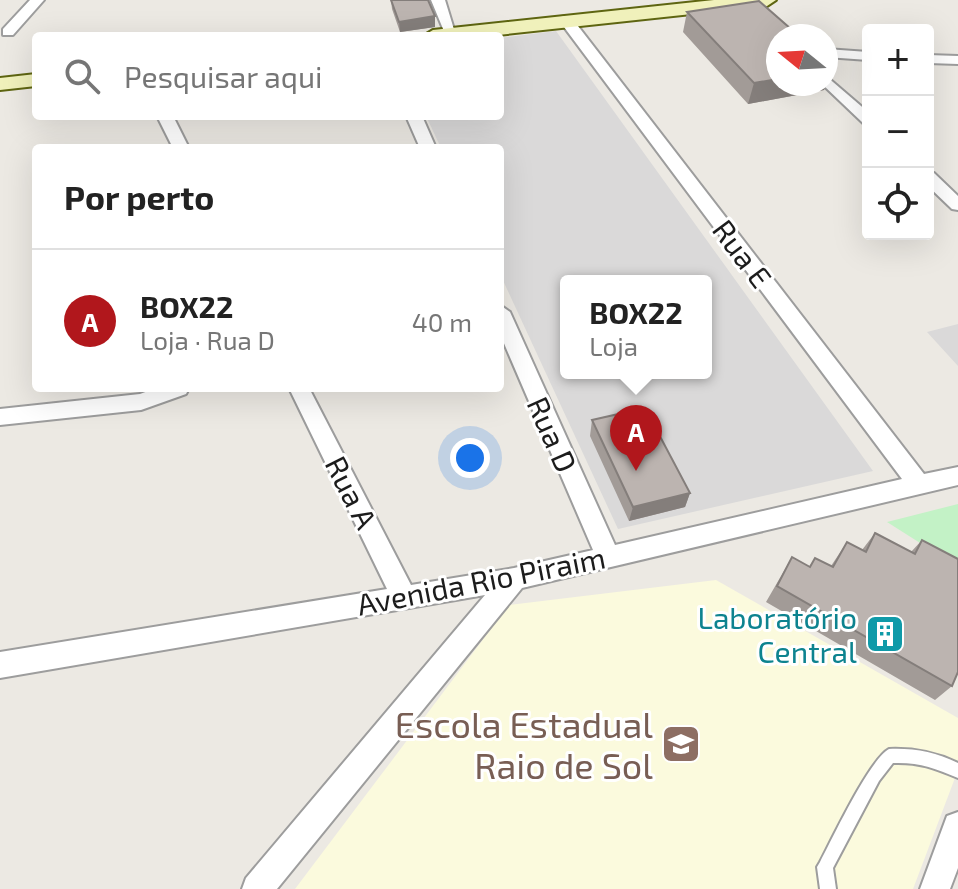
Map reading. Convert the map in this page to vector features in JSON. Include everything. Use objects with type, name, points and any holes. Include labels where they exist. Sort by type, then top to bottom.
[{"type":"main road","points":[[467,32],[566,20],[758,5]]},
{"type":"main road","points":[[0,84],[32,80]]},
{"type":"street","points":[[8,32],[37,0]]},
{"type":"street","points":[[438,0],[442,32]]},
{"type":"street","name":"Rua E","points":[[566,20],[920,486]]},
{"type":"street","points":[[838,54],[862,56]]},
{"type":"street","points":[[934,59],[958,60]]},
{"type":"street","points":[[838,91],[862,114]]},
{"type":"street","points":[[167,120],[179,144]]},
{"type":"street","points":[[416,120],[426,144]]},
{"type":"street","points":[[934,183],[958,205]]},
{"type":"street","name":"Rua D","points":[[504,321],[607,555]]},
{"type":"street","points":[[0,417],[141,402],[168,392]]},
{"type":"street","name":"Rua A","points":[[301,392],[404,597]]},
{"type":"street","name":"Avenida Rio Piraim","points":[[0,665],[514,579],[958,476]]},
{"type":"street","points":[[257,889],[514,579]]},
{"type":"street","points":[[935,889],[958,827]]},
{"type":"lane","points":[[828,889],[825,867],[874,776],[889,756],[917,755],[937,759],[958,771]]},
{"type":"shaded area","points":[[556,31],[873,471],[618,529],[504,283],[504,144],[439,144],[428,120],[504,120],[504,38]]},
{"type":"shaded area","points":[[958,324],[958,366],[927,332]]},
{"type":"shaded area","name":"Escola Estadual Raio de Sol","points":[[716,580],[958,718],[958,770],[913,889],[295,889],[509,605]]},
{"type":"green space","points":[[958,504],[958,567],[887,522]]},
{"type":"building","points":[[391,0],[428,0],[435,16],[399,22]]},
{"type":"building","points":[[759,1],[785,24],[766,24],[766,81],[754,83],[687,12]]},
{"type":"building","points":[[645,408],[690,493],[633,507],[592,420]]},
{"type":"building","name":"Laboratório Central","points":[[875,533],[915,554],[922,540],[958,559],[958,672],[952,686],[777,586],[792,557],[810,567],[815,558],[833,567],[847,542],[866,552]]},
{"type":"place","name":"BOX22","points":[[636,471]]},
{"type":"place","name":"Laboratório Central","points":[[885,634]]},
{"type":"place","name":"Escola Estadual Raio de Sol","points":[[681,744]]}]
